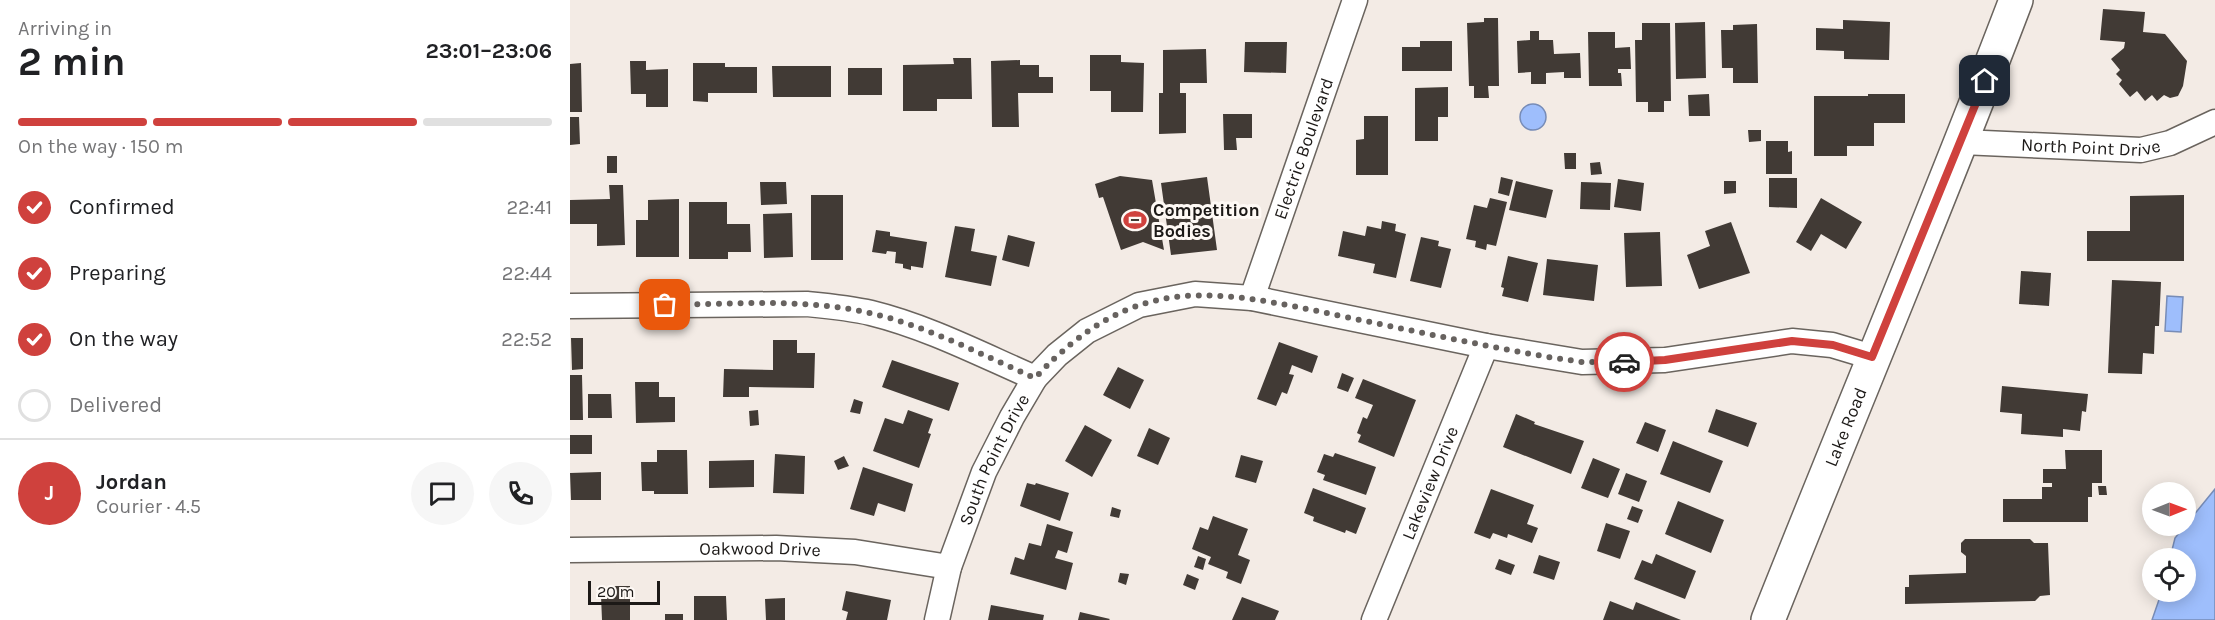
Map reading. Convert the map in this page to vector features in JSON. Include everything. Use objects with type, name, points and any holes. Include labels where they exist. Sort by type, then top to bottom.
[{"type":"main road","name":"Lake Road","points":[[1768,620],[1872,357],[1962,142],[2016,0]]},
{"type":"street","name":"Electric Boulevard","points":[[1252,298],[1355,0]]},
{"type":"street","name":"North Point Drive","points":[[1962,142],[2141,150],[2170,143],[2215,122]]},
{"type":"street","name":"South Point Drive","points":[[937,620],[949,567],[984,472],[1035,378],[1057,354],[1087,331],[1139,305],[1195,294],[1252,298],[1486,346],[1582,362],[1616,363],[1665,360],[1792,341],[1833,345],[1872,357]]},
{"type":"street","points":[[570,306],[807,304],[840,308],[872,314],[938,336],[1035,378]]},
{"type":"street","name":"Lakeview Drive","points":[[1374,620],[1486,346]]},
{"type":"street","name":"Oakwood Drive","points":[[570,550],[698,547],[855,552],[949,567]]},
{"type":"water","points":[[1533,104],[1542,108],[1546,117],[1542,126],[1533,130],[1524,126],[1520,117],[1524,108]]},
{"type":"water","points":[[2167,296],[2183,297],[2181,332],[2165,331]]},
{"type":"water","points":[[2215,489],[2215,620],[2152,620],[2158,602],[2196,602],[2196,548],[2172,548],[2177,536],[2196,536],[2196,512]]},
{"type":"building","points":[[2103,9],[2145,12],[2143,32],[2165,34],[2187,61],[2183,86],[2178,96],[2170,98],[2164,95],[2157,101],[2152,95],[2145,101],[2137,91],[2130,97],[2119,84],[2122,80],[2116,74],[2120,70],[2111,59],[2124,48],[2125,42],[2100,40]]},
{"type":"building","points":[[1484,18],[1498,18],[1499,86],[1488,86],[1489,98],[1474,98],[1474,86],[1469,86],[1467,23],[1484,22]]},
{"type":"building","points":[[1843,20],[1890,22],[1889,60],[1844,59],[1844,51],[1816,50],[1816,28],[1843,29]]},
{"type":"building","points":[[1705,22],[1706,78],[1676,79],[1675,23]]},
{"type":"building","points":[[1642,23],[1670,23],[1671,101],[1664,101],[1664,112],[1648,112],[1648,102],[1636,102],[1635,40],[1642,40]]},
{"type":"building","points":[[1757,24],[1758,83],[1733,83],[1733,68],[1722,68],[1721,30],[1733,30],[1733,25]]},
{"type":"building","points":[[1530,31],[1539,31],[1539,40],[1553,40],[1554,54],[1580,53],[1581,78],[1564,78],[1564,72],[1546,73],[1546,84],[1531,84],[1531,72],[1518,73],[1517,41],[1530,40]]},
{"type":"building","points":[[1588,32],[1615,32],[1615,48],[1630,47],[1631,69],[1618,69],[1618,73],[1621,73],[1622,86],[1589,86]]},
{"type":"building","points":[[1420,41],[1452,41],[1452,71],[1402,71],[1402,47],[1420,47]]},
{"type":"building","points":[[1245,42],[1287,42],[1286,73],[1244,72]]},
{"type":"building","points":[[1206,49],[1207,83],[1180,83],[1180,93],[1186,93],[1186,133],[1159,134],[1159,93],[1163,93],[1163,50]]},
{"type":"building","points":[[1090,55],[1121,55],[1121,62],[1144,63],[1143,112],[1111,112],[1111,91],[1090,91]]},
{"type":"building","points":[[953,58],[971,58],[972,99],[937,99],[937,111],[903,111],[903,65],[954,64]]},
{"type":"building","points":[[1020,60],[1020,65],[1039,65],[1039,77],[1053,77],[1053,93],[1018,93],[1019,127],[992,127],[991,61]]},
{"type":"building","points":[[630,61],[646,61],[646,70],[668,69],[668,107],[646,107],[646,94],[631,94]]},
{"type":"building","points":[[581,63],[582,112],[570,112],[570,64]]},
{"type":"building","points":[[693,63],[725,63],[725,67],[757,67],[757,93],[708,93],[708,102],[693,101]]},
{"type":"building","points":[[772,66],[831,66],[831,97],[773,97]]},
{"type":"building","points":[[848,68],[882,68],[882,95],[848,95]]},
{"type":"building","points":[[1448,87],[1448,117],[1438,117],[1438,141],[1415,141],[1415,88]]},
{"type":"building","points":[[1709,94],[1710,116],[1689,116],[1688,95]]},
{"type":"building","points":[[1868,94],[1905,94],[1905,123],[1874,123],[1874,146],[1847,146],[1847,156],[1814,156],[1814,96],[1868,96]]},
{"type":"building","points":[[1223,114],[1252,114],[1252,138],[1236,138],[1237,150],[1224,150]]},
{"type":"building","points":[[1364,116],[1388,116],[1388,175],[1356,175],[1356,140],[1364,139]]},
{"type":"building","points":[[570,117],[579,117],[580,144],[570,145]]},
{"type":"building","points":[[1748,130],[1761,130],[1761,141],[1749,142]]},
{"type":"building","points":[[1766,141],[1788,141],[1788,152],[1792,151],[1792,174],[1766,174]]},
{"type":"building","points":[[1564,153],[1576,153],[1576,169],[1565,169]]},
{"type":"building","points":[[607,156],[617,156],[617,173],[607,173]]},
{"type":"building","points":[[1600,162],[1602,174],[1591,175],[1590,163]]},
{"type":"building","name":"Competition Bodies","points":[[1120,176],[1152,180],[1164,250],[1143,242],[1121,250],[1103,197],[1099,198],[1095,184]]},
{"type":"building","points":[[1207,177],[1217,250],[1171,255],[1161,183]]},
{"type":"building","points":[[1501,177],[1513,180],[1509,196],[1498,193]]},
{"type":"building","points":[[1769,178],[1797,178],[1797,208],[1769,207]]},
{"type":"building","points":[[1618,179],[1644,183],[1641,211],[1614,207]]},
{"type":"building","points":[[1516,181],[1553,190],[1546,218],[1509,210]]},
{"type":"building","points":[[1724,181],[1736,181],[1736,193],[1724,194]]},
{"type":"building","points":[[760,182],[786,182],[787,204],[761,205]]},
{"type":"building","points":[[1581,182],[1611,183],[1610,210],[1580,209]]},
{"type":"building","points":[[609,185],[623,185],[625,245],[597,246],[597,224],[570,224],[570,200],[610,199]]},
{"type":"building","points":[[811,195],[843,195],[843,260],[811,260]]},
{"type":"building","points":[[2184,195],[2184,261],[2087,261],[2087,231],[2130,231],[2130,196]]},
{"type":"building","points":[[1490,198],[1507,202],[1496,246],[1487,244],[1486,250],[1475,247],[1476,241],[1466,239],[1474,205],[1487,208]]},
{"type":"building","points":[[1821,198],[1862,222],[1846,249],[1821,234],[1811,251],[1796,242]]},
{"type":"building","points":[[679,199],[679,257],[636,257],[636,220],[648,220],[648,200]]},
{"type":"building","points":[[689,202],[727,202],[727,224],[750,224],[751,252],[728,252],[728,259],[689,259]]},
{"type":"building","points":[[792,213],[793,257],[764,258],[763,214]]},
{"type":"building","points":[[1382,221],[1396,224],[1395,231],[1406,234],[1396,278],[1373,273],[1375,264],[1338,256],[1343,231],[1365,236],[1367,226],[1381,229]]},
{"type":"building","points":[[1731,222],[1750,273],[1699,289],[1687,255],[1710,246],[1705,231]]},
{"type":"building","points":[[955,226],[975,229],[971,251],[997,256],[991,286],[945,277]]},
{"type":"building","points":[[876,230],[890,232],[890,236],[927,242],[923,268],[911,266],[911,270],[903,268],[903,264],[895,263],[896,252],[887,251],[886,254],[872,252]]},
{"type":"building","points":[[1660,232],[1662,286],[1626,287],[1624,233]]},
{"type":"building","points":[[1008,235],[1035,242],[1029,267],[1002,260]]},
{"type":"building","points":[[1421,237],[1439,241],[1438,246],[1451,249],[1441,288],[1410,281]]},
{"type":"building","points":[[1508,256],[1538,263],[1528,302],[1502,296],[1504,288],[1501,287]]},
{"type":"building","points":[[1547,259],[1598,265],[1594,301],[1543,295]]},
{"type":"building","points":[[2021,271],[2051,273],[2049,306],[2019,304]]},
{"type":"building","points":[[2112,280],[2161,282],[2159,326],[2155,326],[2154,354],[2143,353],[2142,374],[2108,373]]},
{"type":"building","points":[[571,338],[583,338],[583,369],[572,370]]},
{"type":"building","points":[[773,340],[797,340],[797,353],[815,353],[814,388],[749,387],[749,397],[723,397],[724,369],[773,370]]},
{"type":"building","points":[[1279,342],[1318,356],[1312,373],[1292,365],[1289,374],[1294,375],[1287,394],[1282,392],[1276,406],[1257,399]]},
{"type":"building","points":[[892,360],[959,383],[949,411],[882,387]]},
{"type":"building","points":[[1118,367],[1144,380],[1130,409],[1103,395]]},
{"type":"building","points":[[1342,373],[1354,378],[1348,392],[1337,388]]},
{"type":"building","points":[[570,375],[582,375],[583,420],[570,420]]},
{"type":"building","points":[[1363,379],[1416,400],[1394,457],[1358,442],[1361,435],[1357,433],[1363,417],[1367,419],[1373,405],[1355,398]]},
{"type":"building","points":[[635,382],[659,382],[659,397],[675,397],[675,422],[636,423]]},
{"type":"building","points":[[2002,386],[2088,394],[2086,412],[2082,411],[2080,431],[2063,429],[2063,437],[2021,434],[2022,414],[2000,412]]},
{"type":"building","points":[[588,394],[611,394],[612,418],[588,418]]},
{"type":"building","points":[[854,399],[863,402],[860,414],[850,412]]},
{"type":"building","points":[[1716,409],[1757,423],[1748,447],[1708,432]]},
{"type":"building","points":[[758,410],[759,425],[750,426],[749,411]]},
{"type":"building","points":[[908,410],[933,419],[928,433],[931,434],[919,468],[873,451],[885,418],[903,424]]},
{"type":"building","points":[[1516,414],[1535,422],[1534,424],[1584,441],[1571,474],[1503,447]]},
{"type":"building","points":[[1645,422],[1666,430],[1658,452],[1636,443]]},
{"type":"building","points":[[1085,425],[1112,440],[1092,477],[1065,461]]},
{"type":"building","points":[[1149,428],[1170,438],[1158,465],[1137,456]]},
{"type":"building","points":[[570,435],[592,435],[592,454],[570,454]]},
{"type":"building","points":[[1673,441],[1723,461],[1710,493],[1660,474]]},
{"type":"building","points":[[657,450],[687,450],[688,494],[654,494],[654,491],[642,491],[641,462],[657,462]]},
{"type":"building","points":[[2065,450],[2102,450],[2102,483],[2092,483],[2092,497],[2088,497],[2088,522],[2003,522],[2003,499],[2042,499],[2042,487],[2052,487],[2052,483],[2043,483],[2043,469],[2066,469]]},
{"type":"building","points":[[1335,453],[1376,467],[1366,495],[1323,480],[1325,475],[1317,472],[1324,454],[1333,457]]},
{"type":"building","points":[[775,454],[805,456],[804,494],[773,493]]},
{"type":"building","points":[[1241,455],[1263,461],[1256,483],[1235,477]]},
{"type":"building","points":[[844,456],[849,466],[838,470],[834,461]]},
{"type":"building","points":[[1593,458],[1620,469],[1608,498],[1581,488]]},
{"type":"building","points":[[754,460],[754,487],[709,488],[709,461]]},
{"type":"building","points":[[863,467],[913,484],[905,512],[878,503],[874,516],[850,509]]},
{"type":"building","points":[[601,472],[601,500],[571,500],[570,473]]},
{"type":"building","points":[[1626,473],[1647,481],[1639,502],[1618,494]]},
{"type":"building","points":[[1027,483],[1035,485],[1036,483],[1069,493],[1060,521],[1020,506]]},
{"type":"building","points":[[2098,486],[2106,486],[2107,495],[2099,495]]},
{"type":"building","points":[[1313,488],[1366,508],[1356,534],[1346,530],[1345,533],[1313,521],[1314,517],[1304,513]]},
{"type":"building","points":[[1491,489],[1534,505],[1527,524],[1538,528],[1532,543],[1508,534],[1507,538],[1493,533],[1490,539],[1474,533]]},
{"type":"building","points":[[1678,501],[1724,520],[1711,553],[1665,534]]},
{"type":"building","points":[[1632,506],[1643,510],[1638,523],[1627,519]]},
{"type":"building","points":[[1112,507],[1121,510],[1119,518],[1110,516]]},
{"type":"building","points":[[1213,516],[1248,529],[1238,555],[1250,560],[1241,584],[1226,578],[1228,572],[1208,564],[1211,557],[1192,549],[1200,527],[1208,530]]},
{"type":"building","points":[[1606,523],[1630,531],[1620,559],[1597,551]]},
{"type":"building","points":[[1047,524],[1073,532],[1067,553],[1058,550],[1055,558],[1073,563],[1066,590],[1010,574],[1015,557],[1024,560],[1029,543],[1041,546]]},
{"type":"building","points":[[1965,539],[2030,539],[2034,543],[2048,543],[2050,595],[2040,596],[2035,601],[1905,604],[1905,587],[1909,587],[1909,575],[1966,573],[1966,556],[1961,552],[1961,543]]},
{"type":"building","points":[[1656,554],[1696,571],[1685,599],[1634,579],[1642,560],[1652,564]]},
{"type":"building","points":[[1539,555],[1560,562],[1554,580],[1533,573]]},
{"type":"building","points":[[1198,556],[1206,559],[1203,570],[1194,567]]},
{"type":"building","points":[[1499,559],[1515,565],[1511,575],[1495,569]]},
{"type":"building","points":[[1120,573],[1129,574],[1126,585],[1118,582]]},
{"type":"building","points":[[1187,574],[1199,579],[1195,590],[1183,585]]},
{"type":"building","points":[[613,586],[630,586],[630,620],[602,620],[601,596],[613,595]]},
{"type":"building","points":[[846,591],[891,600],[887,620],[846,620],[848,612],[842,610]]},
{"type":"building","points":[[694,596],[726,596],[727,620],[694,620]]},
{"type":"building","points":[[1242,597],[1279,611],[1275,620],[1232,620]]},
{"type":"building","points":[[785,598],[785,620],[766,620],[765,599]]},
{"type":"building","points":[[1610,601],[1633,610],[1636,602],[1681,620],[1603,620]]},
{"type":"building","points":[[991,605],[1044,615],[1043,620],[988,620]]},
{"type":"building","points":[[1080,612],[1110,619],[1078,620]]},
{"type":"building","points":[[665,614],[683,614],[683,620],[665,620]]},
{"type":"way so far","points":[[665,305],[807,304],[872,314],[938,336],[1035,378],[1057,354],[1087,331],[1121,312],[1139,305],[1195,294],[1252,298],[1548,357],[1582,362],[1624,362]]},
{"type":"place","name":"Competition Bodies","points":[[1135,220]]},
{"type":"route","points":[[1624,362],[1665,360],[1792,341],[1833,345],[1872,357],[1962,142],[1985,81]]}]
